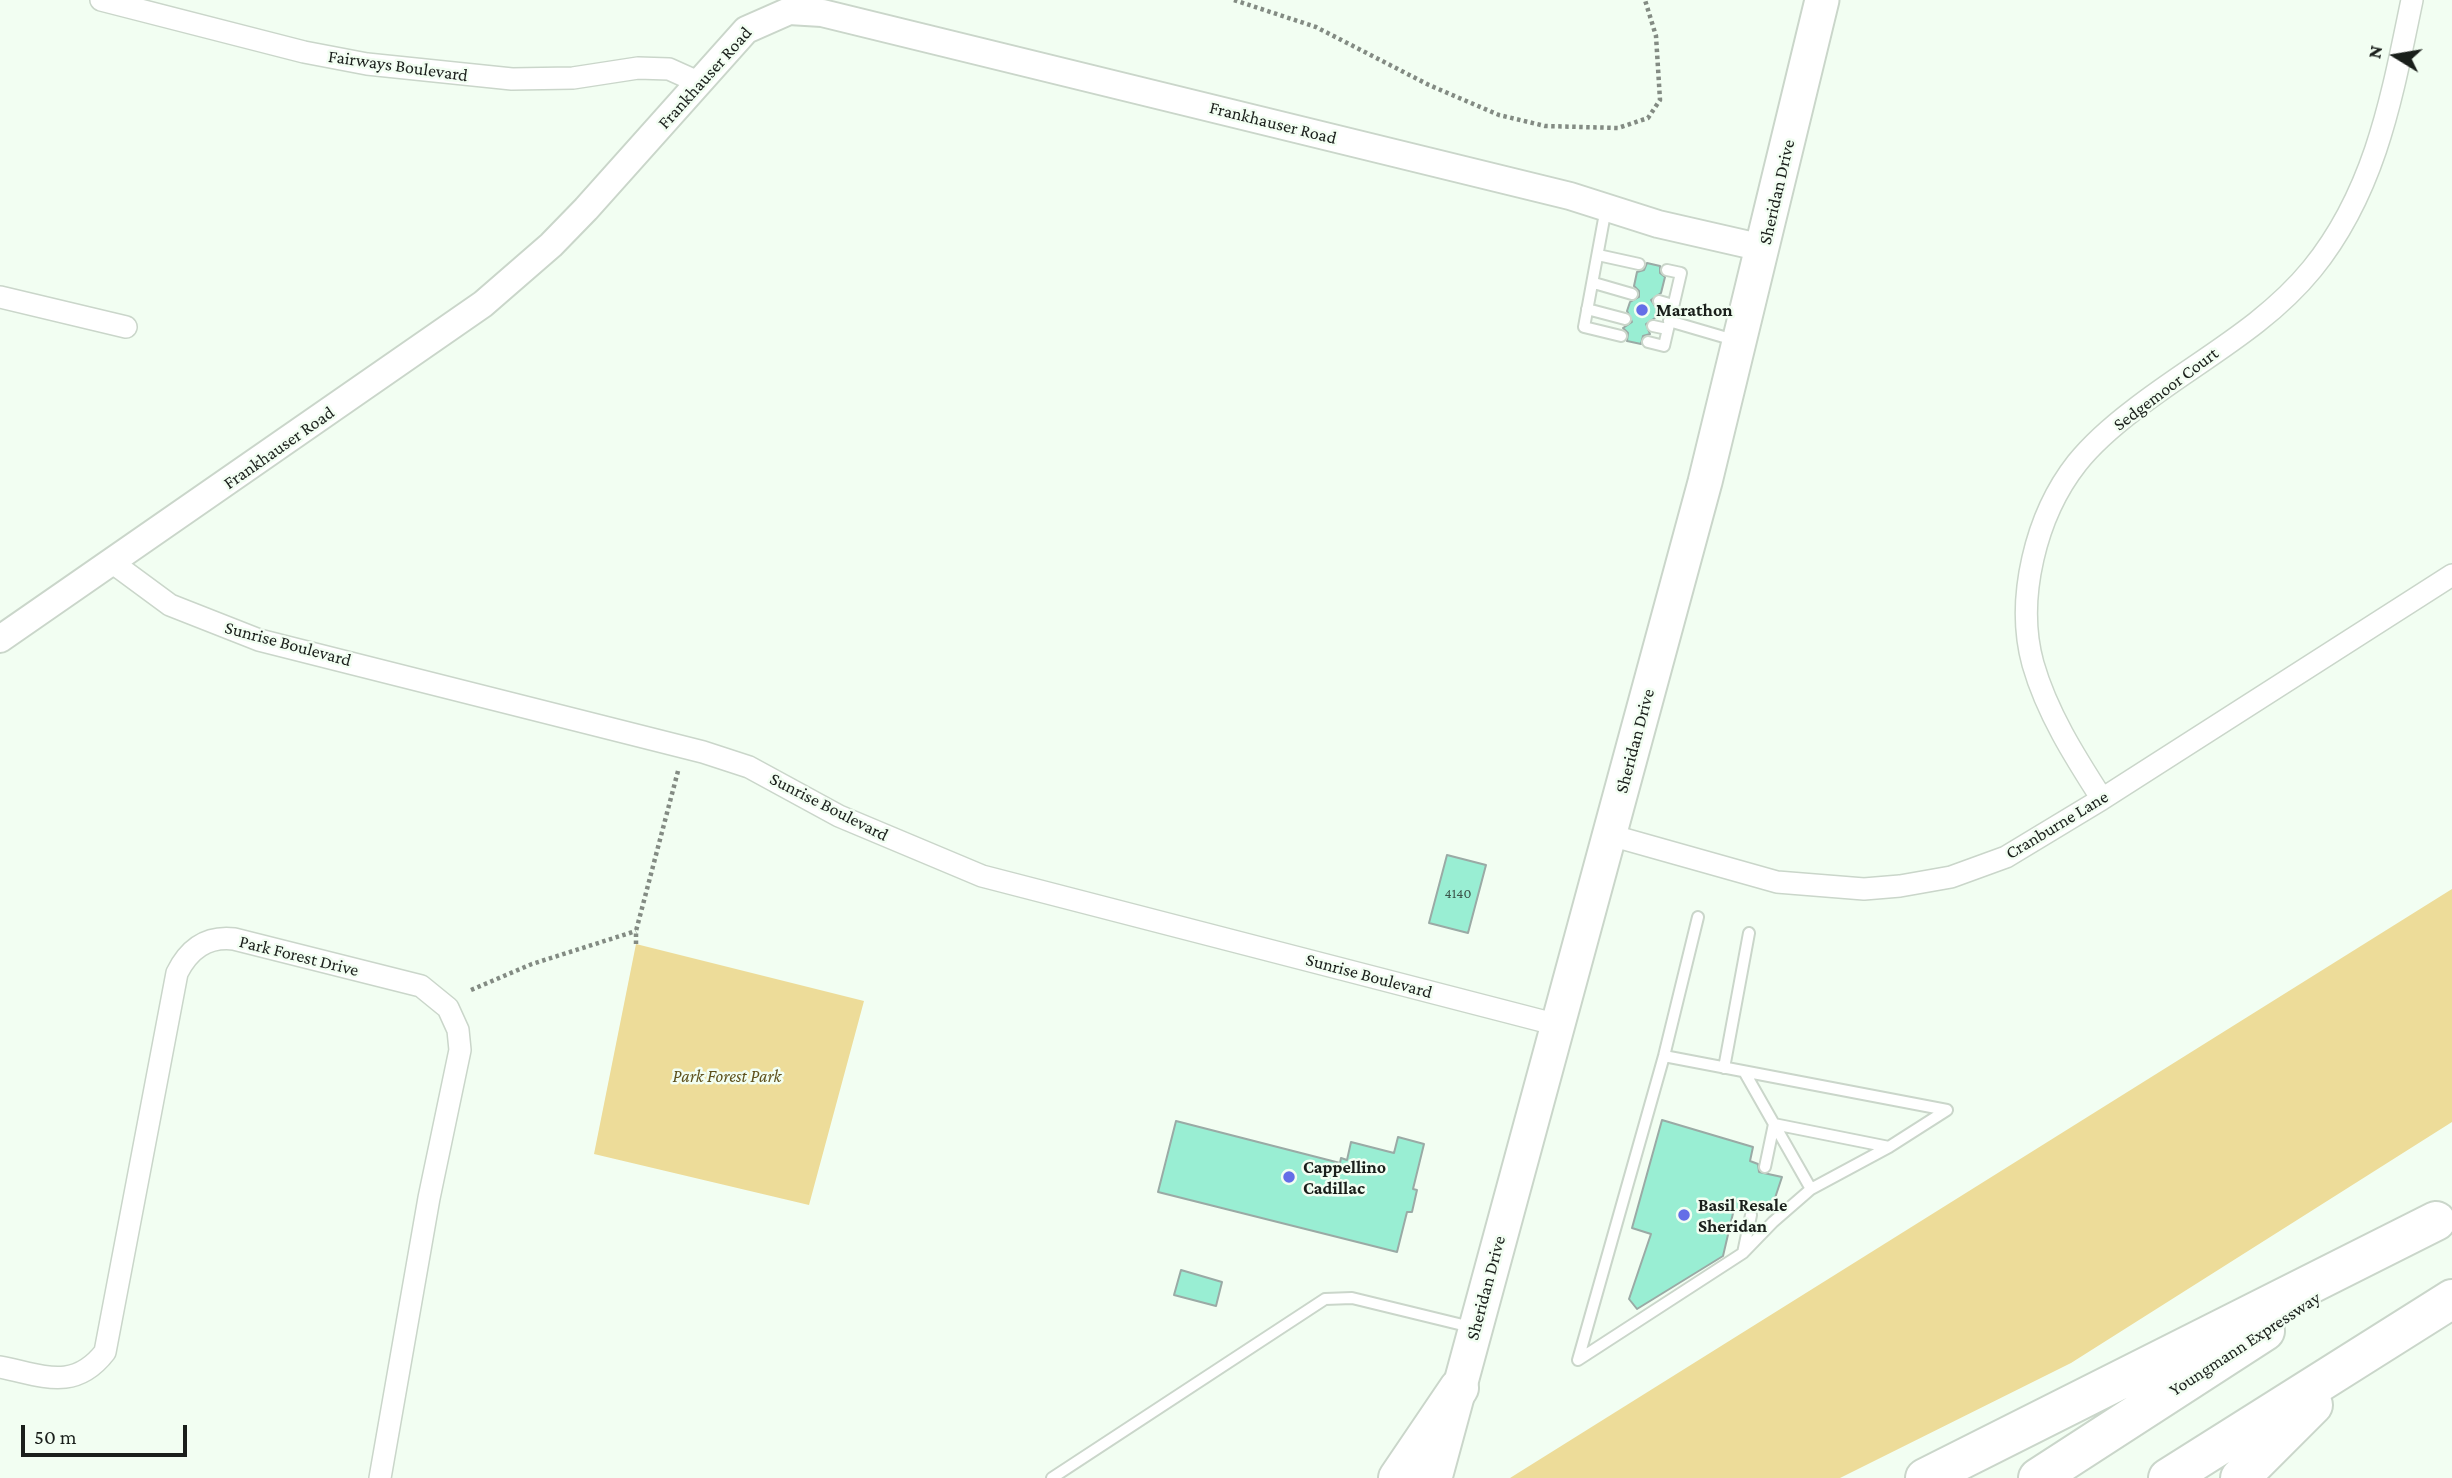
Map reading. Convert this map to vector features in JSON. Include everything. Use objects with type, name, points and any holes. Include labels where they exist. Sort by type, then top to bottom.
[{"type":"highway","points":[[1925,1478],[2444,1216]]},
{"type":"highway","name":"Youngmann Expressway","points":[[2039,1478],[2444,1216]]},
{"type":"highway","points":[[2168,1478],[2452,1298]]},
{"type":"highway","points":[[2240,1478],[2368,1352]]},
{"type":"highway","points":[[1398,1478],[1459,1388]]},
{"type":"main road","name":"Sheridan Drive","points":[[1435,1478],[1610,835],[1740,342],[1822,0]]},
{"type":"street","name":"Fairways Boulevard","points":[[101,0],[304,52],[367,64],[512,79],[573,78],[638,68],[669,69],[698,82]]},
{"type":"street","name":"Sedgemoor Court","points":[[2102,799],[2069,747],[2033,663],[2026,606],[2041,534],[2057,495],[2088,450],[2134,410],[2273,309],[2311,270],[2338,235],[2376,157],[2389,113],[2412,0]]},
{"type":"street","name":"Frankhauser Road","points":[[0,639],[483,304],[543,252],[586,209],[752,25],[789,11],[813,11],[1607,205],[1658,224],[1763,248]]},
{"type":"street","points":[[0,297],[126,327]]},
{"type":"street","name":"Sunrise Boulevard","points":[[113,563],[170,605],[259,640],[637,733],[749,767],[839,816],[982,876],[1558,1025]]},
{"type":"street","name":"Cranburne Lane","points":[[1610,835],[1777,883],[1864,889],[1951,877],[2006,857],[2102,799],[2452,575]]},
{"type":"street","name":"Park Forest Drive","points":[[0,1367],[63,1379],[80,1375],[94,1366],[105,1352],[177,973],[184,959],[195,947],[209,940],[234,939],[421,986],[448,1008],[458,1030],[460,1050],[429,1198],[380,1478]]},
{"type":"lane","points":[[1607,205],[1584,327],[1621,335]]},
{"type":"lane","points":[[1598,255],[1639,264]]},
{"type":"lane","points":[[1648,342],[1664,346],[1681,274],[1667,270]]},
{"type":"lane","points":[[1594,284],[1632,294]]},
{"type":"lane","points":[[1659,301],[1673,305]]},
{"type":"lane","points":[[1587,309],[1625,319]]},
{"type":"lane","points":[[1653,326],[1668,325],[1740,342]]},
{"type":"lane","points":[[1664,1056],[1947,1110],[1889,1147],[1811,1189],[1743,1253],[1578,1360],[1664,1056],[1698,917]]},
{"type":"lane","points":[[1724,1068],[1749,933]]},
{"type":"lane","points":[[1745,1073],[1811,1189]]},
{"type":"lane","points":[[1774,1124],[1889,1147]]},
{"type":"lane","points":[[1765,1167],[1774,1124]]},
{"type":"lane","points":[[1743,1253],[1751,1215]]},
{"type":"lane","points":[[1052,1478],[1325,1299],[1352,1298],[1475,1328]]},
{"type":"path","points":[[1234,0],[1316,27],[1429,85],[1499,115],[1545,126],[1618,128],[1648,118],[1660,100],[1656,36],[1645,0]]},
{"type":"path","points":[[636,944],[636,931],[678,771]]},
{"type":"path","points":[[471,990],[533,964],[636,931]]},
{"type":"green space","points":[[2452,889],[2452,1122],[2071,1363],[1840,1478],[1510,1478]]},
{"type":"green space","name":"Park Forest Park","points":[[636,944],[864,1001],[809,1205],[594,1154]]},
{"type":"building","name":"Marathon","points":[[1647,263],[1660,266],[1660,273],[1665,277],[1661,293],[1651,300],[1657,309],[1655,318],[1646,324],[1650,334],[1643,336],[1641,344],[1627,341],[1628,333],[1623,328],[1632,322],[1627,311],[1630,302],[1639,297],[1639,291],[1634,286],[1637,272],[1644,270]]},
{"type":"building","points":[[1447,855],[1486,865],[1468,933],[1429,923]]},
{"type":"building","name":"Basil Resale Sheridan","points":[[1662,1120],[1753,1147],[1750,1161],[1758,1164],[1759,1172],[1782,1177],[1772,1207],[1759,1202],[1756,1209],[1749,1207],[1744,1212],[1734,1209],[1723,1256],[1637,1309],[1629,1299],[1651,1234],[1632,1228]]},
{"type":"building","name":"Cappellino Cadillac","points":[[1176,1121],[1340,1163],[1341,1158],[1347,1160],[1351,1142],[1394,1153],[1398,1137],[1424,1144],[1413,1189],[1417,1190],[1412,1212],[1407,1212],[1397,1252],[1158,1192]]},
{"type":"building","points":[[1181,1270],[1222,1282],[1216,1306],[1174,1295]]},
{"type":"place","name":"Marathon","points":[[1642,310]]},
{"type":"place","name":"Cappellino Cadillac","points":[[1289,1177]]},
{"type":"place","name":"Basil Resale Sheridan","points":[[1684,1215]]}]
